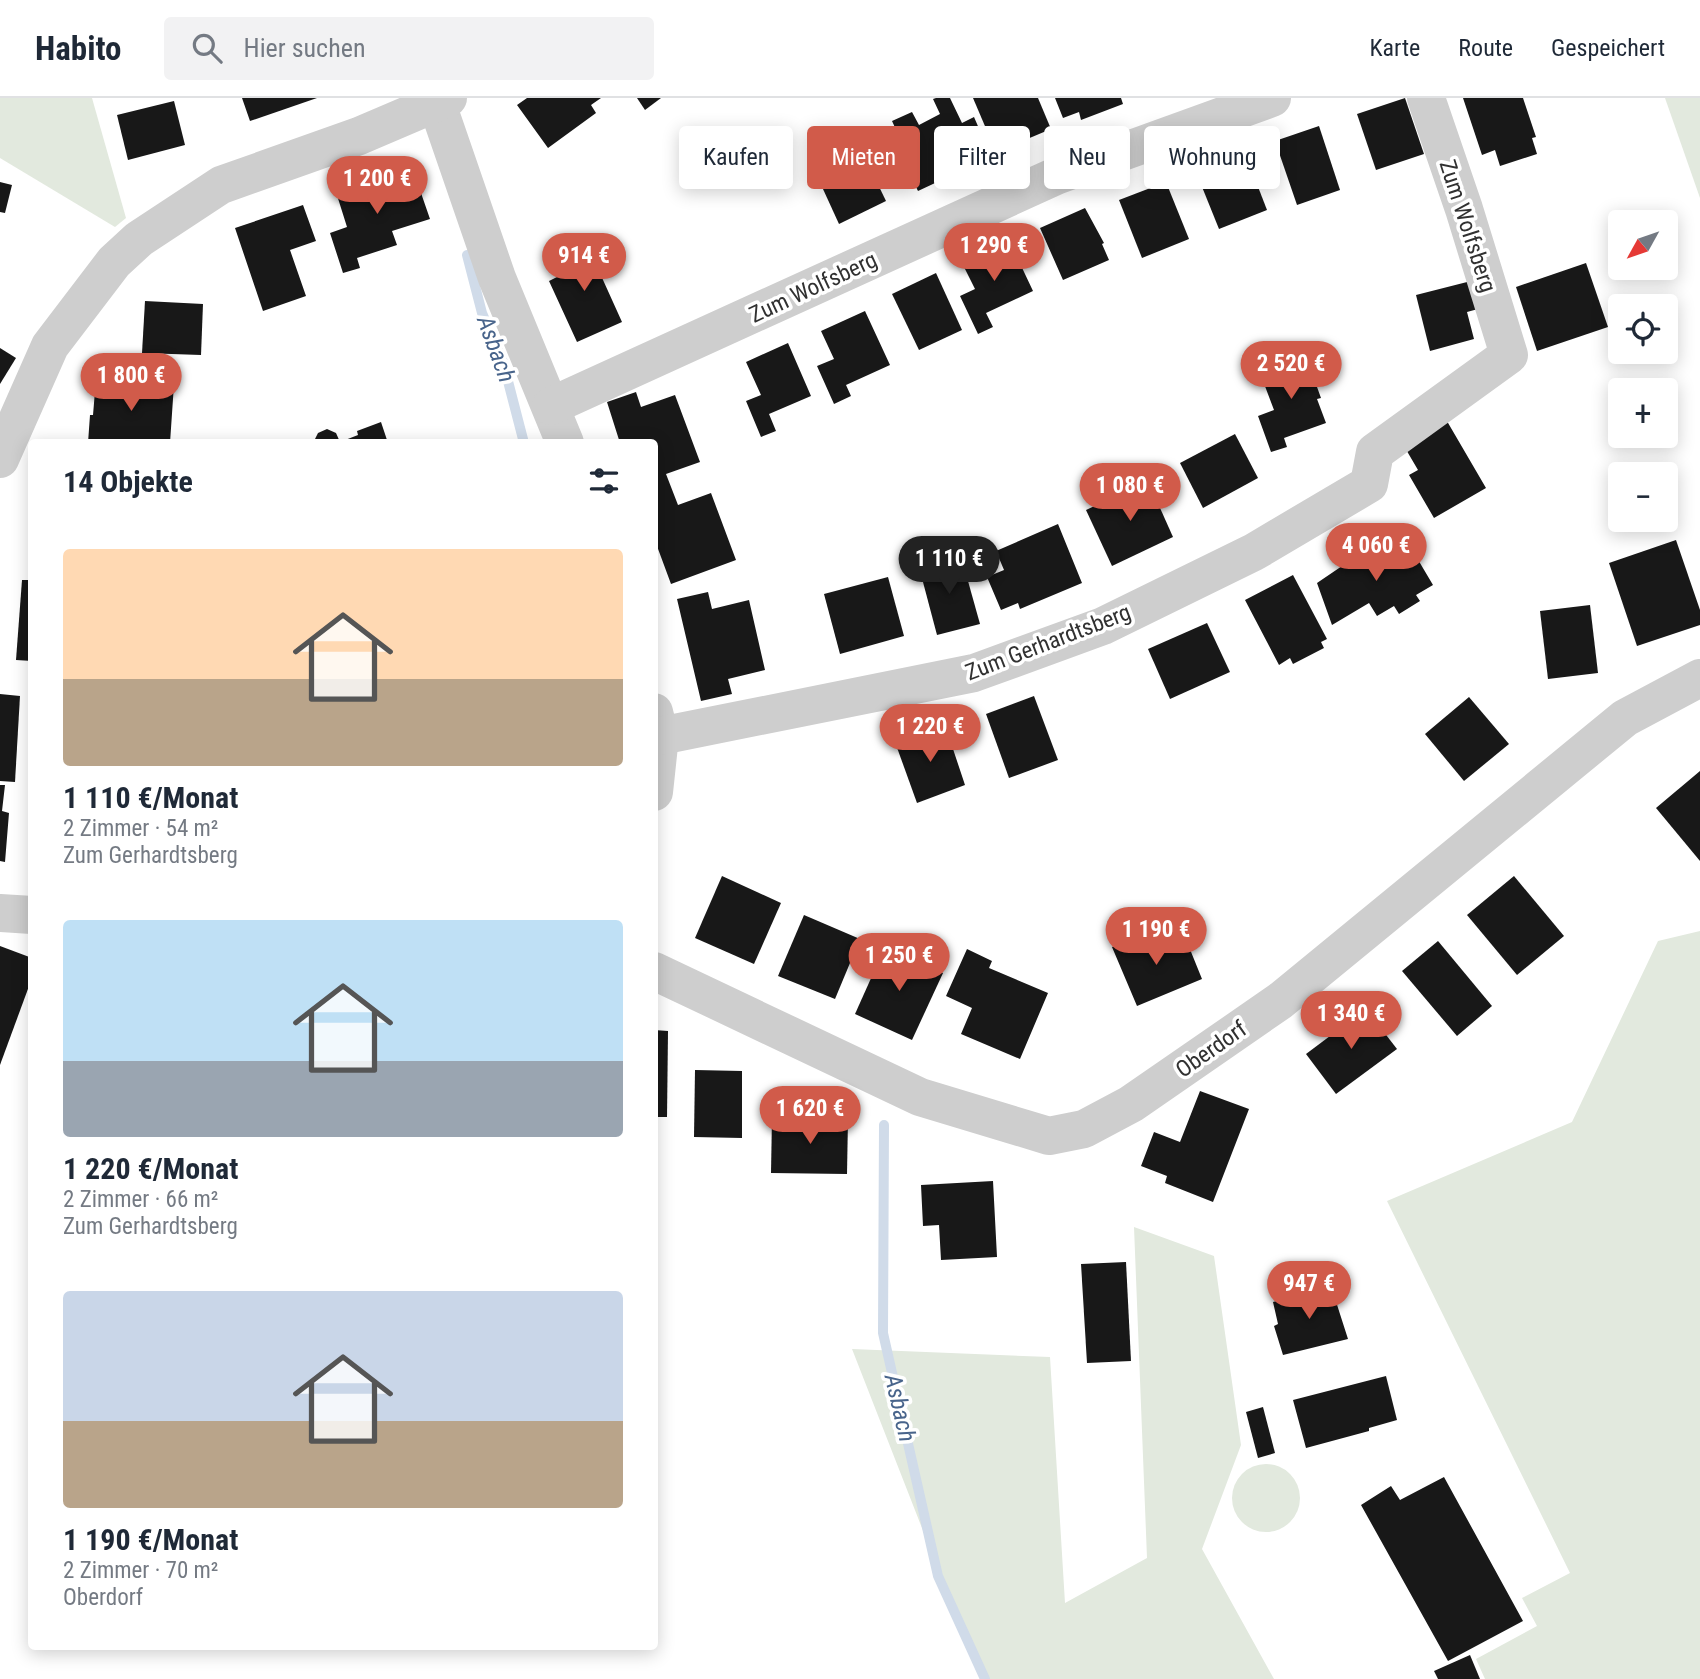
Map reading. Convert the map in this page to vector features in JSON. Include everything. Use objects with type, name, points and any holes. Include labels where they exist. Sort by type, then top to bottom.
[{"type":"street","name":"Zum Wolfsberg","points":[[551,405],[1056,176],[1272,98]]},
{"type":"street","name":"Zum Wolfsberg","points":[[1369,484],[1375,452],[1509,355],[1426,98]]},
{"type":"street","points":[[0,459],[50,346],[114,262],[139,239],[221,185],[440,100],[497,278],[564,439]]},
{"type":"street","name":"Zum Gerhardtsberg","points":[[658,724],[974,673],[1102,626],[1254,552],[1369,484]]},
{"type":"street","name":"Oberdorf","points":[[658,973],[920,1097],[1049,1136],[1084,1129],[1131,1104],[1280,1001],[1625,718],[1700,678]]},
{"type":"street","points":[[0,913],[28,915]]},
{"type":"shaded area","points":[[0,98],[92,98],[126,218],[115,227],[0,158]]},
{"type":"shaded area","points":[[1665,98],[1700,98],[1700,198]]},
{"type":"shaded area","points":[[1700,931],[1700,1679],[1485,1679],[1476,1659],[1537,1626],[1522,1598],[1570,1573],[1387,1201],[1572,1122],[1658,941]]},
{"type":"shaded area","points":[[1134,1227],[1214,1256],[1241,1445],[1202,1549],[1274,1679],[981,1679],[852,1349],[1050,1357],[1065,1603],[1147,1558]]},
{"type":"shaded area","points":[[1273,1464],[1294,1479],[1300,1491],[1298,1511],[1290,1522],[1273,1532],[1259,1532],[1242,1522],[1234,1511],[1232,1491],[1242,1474],[1253,1466]]},
{"type":"building","points":[[242,98],[317,98],[250,121]]},
{"type":"building","points":[[527,98],[601,98],[591,105],[596,113],[548,148],[517,105]]},
{"type":"building","points":[[637,98],[661,98],[645,110]]},
{"type":"building","points":[[950,98],[962,123],[974,117],[978,126],[934,126],[934,184],[918,191],[920,126],[894,126],[892,121],[912,112],[919,125],[940,114],[933,99]]},
{"type":"building","points":[[973,98],[1038,98],[1050,126],[1044,126],[1044,132],[1030,138],[1030,126],[985,126]]},
{"type":"building","points":[[1055,98],[1121,98],[1123,104],[1081,120],[1079,112],[1063,118]]},
{"type":"building","points":[[1405,98],[1424,154],[1376,170],[1357,114]]},
{"type":"building","points":[[1463,98],[1523,98],[1536,137],[1532,138],[1537,154],[1500,166],[1495,150],[1482,155]]},
{"type":"building","points":[[174,101],[185,145],[128,160],[117,115]]},
{"type":"building","points":[[1319,126],[1340,190],[1297,205],[1280,156],[1280,139]]},
{"type":"building","points":[[412,167],[430,219],[392,231],[397,245],[357,258],[360,268],[343,273],[330,233],[347,227],[336,192]]},
{"type":"building","points":[[0,182],[12,185],[5,213],[0,212]]},
{"type":"building","points":[[823,189],[880,189],[886,201],[839,224]]},
{"type":"building","points":[[1148,189],[1169,189],[1189,239],[1142,258],[1119,200]]},
{"type":"building","points":[[1203,189],[1259,189],[1267,210],[1219,229]]},
{"type":"building","points":[[303,205],[316,241],[290,250],[306,296],[263,311],[235,228]]},
{"type":"building","points":[[1085,208],[1104,243],[1102,244],[1109,260],[1063,280],[1040,228]]},
{"type":"building","points":[[598,240],[605,255],[594,260],[622,322],[577,342],[549,281],[559,276],[552,261]]},
{"type":"building","points":[[1009,240],[1033,291],[986,313],[993,327],[978,334],[960,296],[975,289],[962,263]]},
{"type":"building","points":[[1586,263],[1608,327],[1537,351],[1516,287]]},
{"type":"building","points":[[936,273],[962,330],[919,350],[892,294]]},
{"type":"building","points":[[1471,281],[1478,309],[1467,312],[1474,339],[1430,351],[1416,295]]},
{"type":"building","points":[[145,301],[203,304],[201,355],[142,353]]},
{"type":"building","points":[[865,311],[890,365],[846,385],[851,396],[834,404],[817,366],[834,359],[821,331]]},
{"type":"building","points":[[788,343],[811,396],[769,414],[776,431],[761,437],[746,401],[761,395],[746,362]]},
{"type":"building","points":[[0,348],[16,358],[0,384]]},
{"type":"building","points":[[1304,351],[1321,398],[1317,399],[1326,423],[1284,438],[1287,447],[1271,452],[1258,416],[1274,410],[1260,373],[1283,364],[1282,359]]},
{"type":"building","points":[[96,379],[174,384],[170,439],[88,439],[90,415],[93,415]]},
{"type":"building","points":[[636,392],[641,407],[675,395],[700,462],[666,474],[678,505],[711,493],[736,560],[671,584],[658,549],[658,439],[619,439],[607,402]]},
{"type":"building","points":[[1444,416],[1486,488],[1434,518],[1409,475],[1418,470],[1401,441]]},
{"type":"building","points":[[381,422],[387,439],[348,439],[358,435],[357,431]]},
{"type":"building","points":[[327,429],[336,433],[339,439],[315,439],[318,433]]},
{"type":"building","points":[[1235,434],[1258,478],[1203,508],[1180,463]]},
{"type":"building","points":[[1148,481],[1173,537],[1112,566],[1086,510]]},
{"type":"building","points":[[1058,524],[1082,583],[1020,609],[1018,603],[1001,610],[987,577],[1004,570],[996,551]]},
{"type":"building","points":[[1404,536],[1433,585],[1416,595],[1420,601],[1399,614],[1394,606],[1377,616],[1369,603],[1332,625],[1317,583],[1345,564],[1349,569]]},
{"type":"building","points":[[1676,540],[1700,610],[1700,625],[1637,646],[1609,563]]},
{"type":"building","points":[[961,556],[980,624],[937,635],[919,567]]},
{"type":"building","points":[[1293,575],[1327,639],[1321,642],[1324,648],[1293,664],[1290,658],[1279,665],[1245,600]]},
{"type":"building","points":[[888,577],[904,636],[840,654],[824,594]]},
{"type":"building","points":[[22,580],[28,580],[28,661],[16,660]]},
{"type":"building","points":[[708,592],[712,609],[749,600],[765,670],[728,679],[732,694],[701,701],[677,599]]},
{"type":"building","points":[[1590,605],[1598,673],[1548,679],[1540,611]]},
{"type":"building","points":[[1207,623],[1230,672],[1170,699],[1148,649]]},
{"type":"building","points":[[0,694],[20,696],[15,782],[0,781]]},
{"type":"building","points":[[1034,696],[1058,760],[1009,778],[986,714]]},
{"type":"building","points":[[1469,697],[1509,744],[1464,781],[1425,734]]},
{"type":"building","points":[[945,725],[965,785],[917,803],[895,742]]},
{"type":"building","points":[[1700,771],[1700,861],[1656,808]]},
{"type":"building","points":[[0,785],[5,785],[2,811],[9,813],[5,862],[0,861]]},
{"type":"building","points":[[722,876],[781,903],[754,964],[695,938]]},
{"type":"building","points":[[1514,876],[1564,936],[1517,975],[1467,915]]},
{"type":"building","points":[[804,915],[860,939],[835,999],[778,976]]},
{"type":"building","points":[[1183,932],[1202,979],[1137,1006],[1112,947],[1142,934],[1147,948]]},
{"type":"building","points":[[1438,941],[1492,1006],[1457,1036],[1402,971]]},
{"type":"building","points":[[0,946],[28,956],[28,989],[0,1065]]},
{"type":"building","points":[[885,947],[943,973],[912,1040],[855,1014]]},
{"type":"building","points":[[967,949],[992,961],[989,968],[1048,993],[1020,1059],[961,1034],[972,1008],[946,996]]},
{"type":"building","points":[[1366,1009],[1397,1049],[1336,1094],[1306,1054]]},
{"type":"building","points":[[658,1030],[668,1031],[667,1117],[658,1117]]},
{"type":"building","points":[[695,1070],[742,1071],[742,1138],[694,1137]]},
{"type":"building","points":[[1200,1091],[1249,1109],[1213,1202],[1165,1183],[1167,1176],[1141,1166],[1154,1132],[1180,1142]]},
{"type":"building","points":[[772,1117],[848,1118],[847,1174],[771,1173]]},
{"type":"building","points":[[993,1181],[997,1257],[941,1260],[939,1225],[923,1226],[921,1185]]},
{"type":"building","points":[[1126,1262],[1131,1361],[1087,1363],[1081,1264]]},
{"type":"building","points":[[1331,1286],[1348,1339],[1283,1355],[1274,1326],[1278,1324],[1273,1302]]},
{"type":"building","points":[[1386,1376],[1397,1420],[1369,1428],[1369,1431],[1306,1448],[1293,1400]]},
{"type":"building","points":[[1263,1407],[1275,1453],[1258,1458],[1246,1412]]},
{"type":"building","points":[[1444,1477],[1523,1621],[1448,1661],[1361,1505],[1391,1486],[1400,1500]]},
{"type":"building","points":[[1470,1655],[1480,1679],[1438,1679],[1434,1671]]},
{"type":"waterway","name":"Asbach","points":[[467,255],[482,313],[503,362],[523,439]]},
{"type":"waterway","name":"Asbach","points":[[884,1125],[883,1333],[938,1576],[985,1679]]}]
